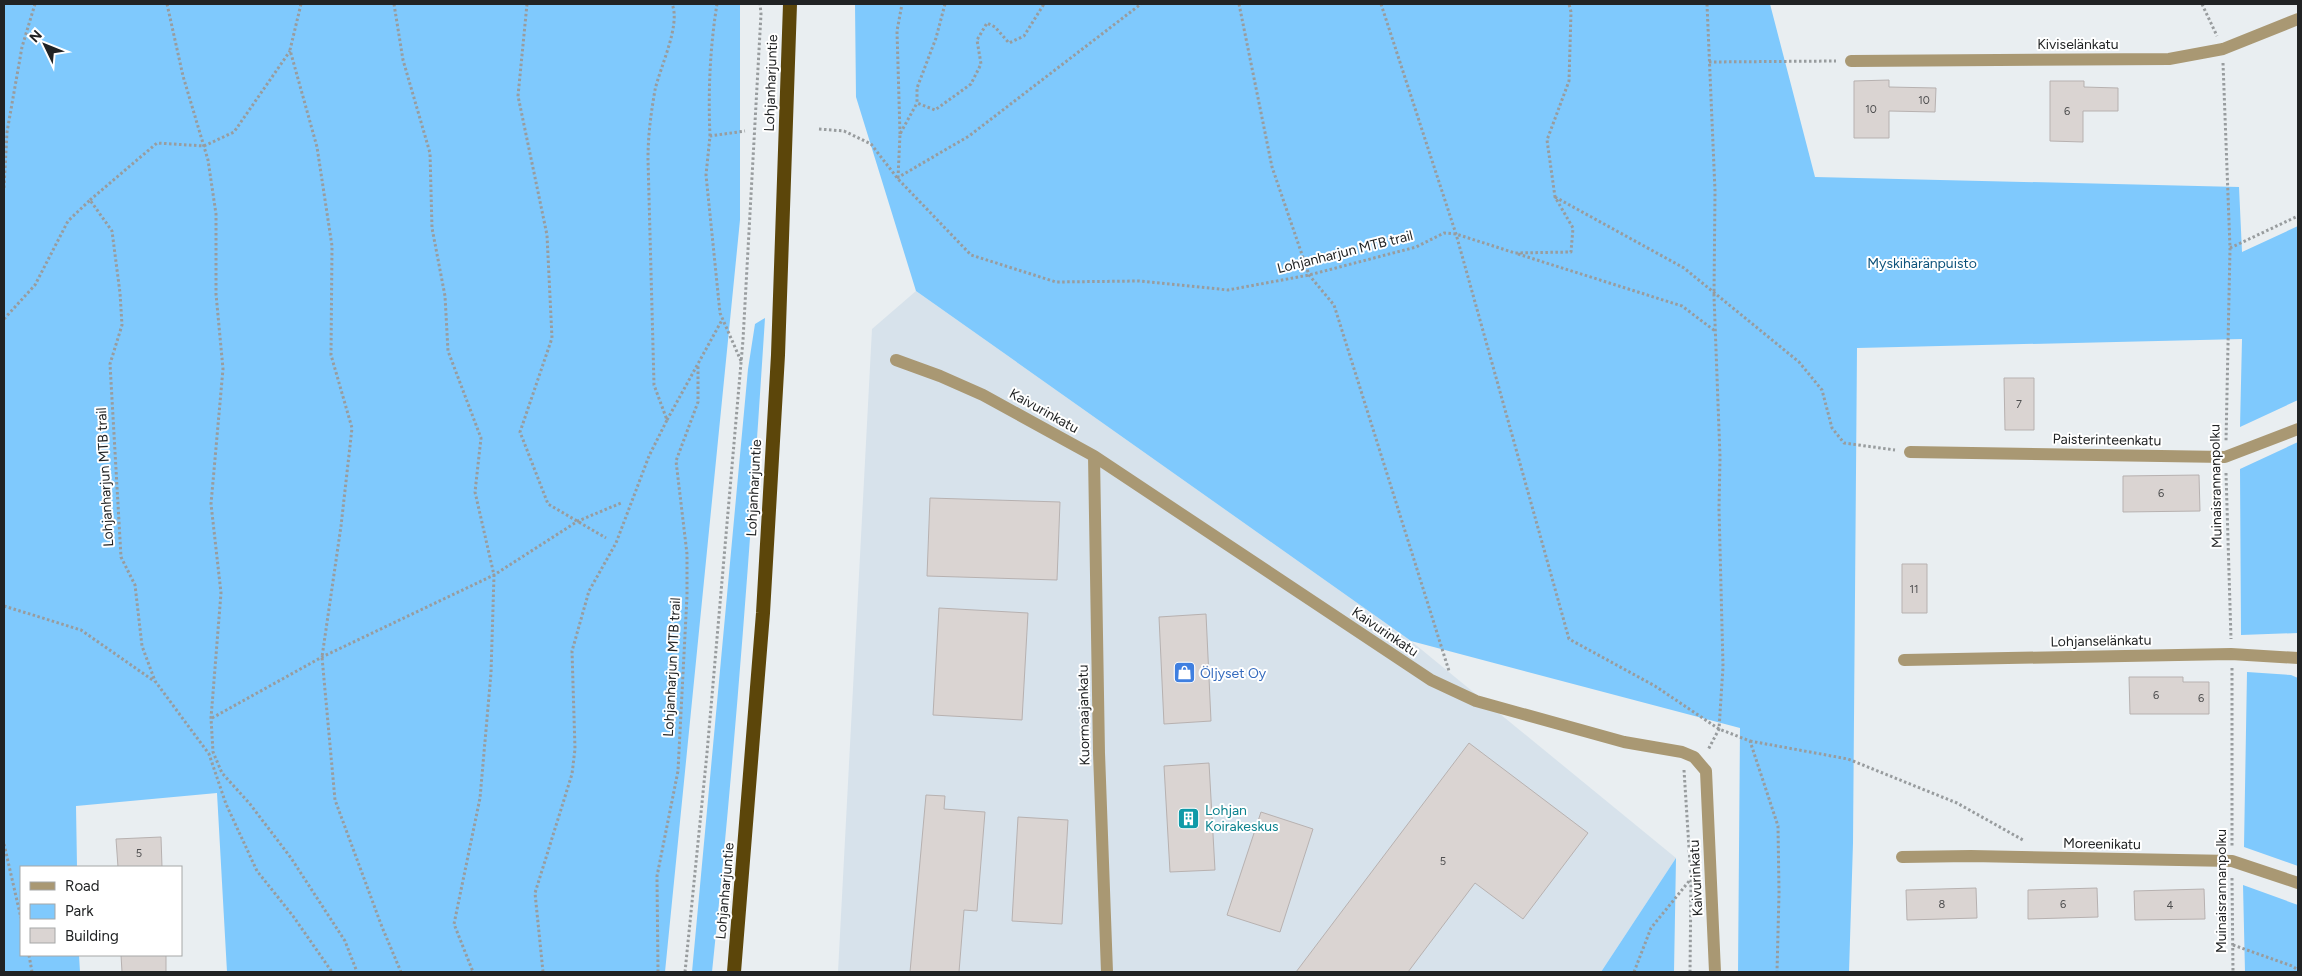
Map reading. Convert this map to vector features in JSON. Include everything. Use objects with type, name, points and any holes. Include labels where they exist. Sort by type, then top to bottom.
[{"type":"highway","name":"Lohjanharjuntie","points":[[734,972],[754,741],[776,385],[790,4]]},
{"type":"highway","points":[[738,922],[739,972]]},
{"type":"street","name":"Kiviselänkatu","points":[[1851,61],[2169,59],[2222,49],[2298,18]]},
{"type":"street","name":"Kaivurinkatu","points":[[896,360],[940,376],[983,395],[1094,456],[1431,680],[1456,694],[1624,742],[1682,752],[1694,757],[1702,764],[1706,771],[1707,780],[1715,972]]},
{"type":"street","name":"Paisterinteenkatu","points":[[1910,452],[2225,456],[2298,429]]},
{"type":"street","name":"Kuormaajankatu","points":[[1094,456],[1099,753],[1107,972]]},
{"type":"street","name":"Lohjanselänkatu","points":[[1904,660],[2232,654],[2298,658]]},
{"type":"street","name":"Moreenikatu","points":[[1902,857],[1972,856],[2232,861],[2298,883]]},
{"type":"path","points":[[4,188],[7,132],[22,47],[35,4]]},
{"type":"path","points":[[167,4],[183,76],[204,146],[216,214],[216,294],[223,369],[211,504],[221,593],[211,718],[213,752],[222,773],[250,804],[291,858],[346,941],[357,972]]},
{"type":"path","points":[[4,319],[35,285],[68,221],[157,143],[204,146],[234,132],[290,50],[301,4]]},
{"type":"path","points":[[394,4],[403,60],[430,153],[432,228],[445,296],[448,351],[481,438],[475,492],[494,574],[491,672],[480,798],[454,924],[473,972]]},
{"type":"path","points":[[528,4],[518,96],[548,235],[552,338],[520,432],[548,504],[606,538]]},
{"type":"path","points":[[667,420],[654,385],[648,127],[656,87],[675,22],[672,4]]},
{"type":"path","points":[[717,4],[713,27],[708,107],[710,136],[706,175],[712,254],[720,313],[741,362]]},
{"type":"path","points":[[685,972],[706,762],[741,362],[761,14],[760,4]]},
{"type":"path","points":[[898,179],[900,134],[897,30],[902,4]]},
{"type":"path","points":[[900,134],[917,103],[917,88],[936,38],[945,4]]},
{"type":"path","points":[[917,103],[935,110],[971,84],[981,64],[977,40],[987,22],[995,27],[1009,43],[1024,36],[1044,4]]},
{"type":"path","points":[[898,179],[969,136],[1141,4]]},
{"type":"path","points":[[1238,4],[1272,168],[1309,275],[1334,305],[1456,694]]},
{"type":"path","points":[[1381,4],[1456,234],[1569,639],[1655,686],[1718,728],[1750,742],[1848,759],[1957,803],[2030,844]]},
{"type":"path","name":"Lohjanharjun MTB trail","points":[[819,129],[844,130],[871,144],[898,179],[971,255],[1056,282],[1139,282],[1228,290],[1309,275],[1416,247],[1444,233],[1456,234],[1515,253],[1571,252],[1573,228],[1555,197],[1547,140],[1569,81],[1571,12],[1569,4]]},
{"type":"path","points":[[1702,764],[1718,728],[1723,667],[1714,293],[1715,191],[1707,4]]},
{"type":"path","name":"Muinaisrannanpolku","points":[[2202,4],[2222,49],[2230,248],[2225,456],[2232,654],[2233,972]]},
{"type":"path","points":[[290,50],[317,147],[332,246],[331,355],[352,428],[341,526],[322,657],[335,800],[382,927],[401,972]]},
{"type":"path","points":[[1709,62],[1851,61]]},
{"type":"path","points":[[710,136],[745,131],[712,137],[708,176],[720,313]]},
{"type":"path","points":[[1555,197],[1684,268],[1800,362],[1822,390],[1832,428],[1844,443],[1910,452]]},
{"type":"path","name":"Lohjanharjun MTB trail","points":[[90,200],[112,231],[122,325],[110,364],[121,557],[135,585],[142,646],[155,681],[210,754],[226,804],[258,870],[332,972]]},
{"type":"path","points":[[2230,248],[2298,216]]},
{"type":"path","points":[[1515,253],[1682,306],[1716,332]]},
{"type":"path","points":[[543,972],[535,892],[572,774],[575,749],[572,651],[574,641],[589,591],[616,543],[649,456],[722,319]]},
{"type":"path","name":"Lohjanharjun MTB trail","points":[[658,972],[657,876],[678,771],[687,596],[687,554],[676,461],[698,402],[698,364]]},
{"type":"path","points":[[211,718],[322,657],[494,574],[578,521],[621,503]]},
{"type":"path","points":[[4,606],[81,630],[155,681]]},
{"type":"path","points":[[1750,742],[1778,826],[1777,972]]},
{"type":"path","points":[[1682,752],[1691,880],[1690,972]]},
{"type":"path","points":[[4,844],[20,914]]},
{"type":"path","points":[[1634,972],[1651,928],[1691,880]]},
{"type":"path","points":[[2233,944],[2298,970]]},
{"type":"path","points":[[29,956],[32,972]]},
{"type":"shaded area","points":[[916,291],[1411,641],[1676,858],[1601,972],[838,972],[872,329]]},
{"type":"green space","points":[[4,4],[740,4],[740,220],[665,972],[227,972],[217,793],[76,806],[77,866],[20,866],[20,956],[79,956],[80,972],[4,972]]},
{"type":"green space","name":"Myskihäränpuisto","points":[[855,4],[1770,4],[1815,177],[2239,187],[2242,252],[2298,226],[2298,400],[2240,427],[2242,339],[1857,348],[1853,843],[1849,972],[1738,972],[1740,728],[1411,641],[916,291],[856,97]]},
{"type":"green space","points":[[765,318],[742,645],[712,972],[692,972],[748,369],[755,324]]},
{"type":"green space","points":[[2298,442],[2298,633],[2241,635],[2240,469]]},
{"type":"green space","points":[[2247,672],[2291,675],[2298,678],[2298,866],[2244,847]]},
{"type":"green space","points":[[1676,858],[1674,972],[1601,972]]},
{"type":"green space","points":[[2243,885],[2298,905],[2298,972],[2245,972]]},
{"type":"building","points":[[1889,80],[1889,87],[1936,88],[1935,112],[1889,111],[1889,138],[1854,138],[1854,81]]},
{"type":"building","points":[[2050,81],[2084,81],[2084,87],[2118,88],[2118,111],[2083,111],[2083,142],[2050,141]]},
{"type":"building","points":[[2004,378],[2034,378],[2034,430],[2005,430]]},
{"type":"building","points":[[2199,475],[2200,511],[2123,512],[2123,476]]},
{"type":"building","points":[[930,498],[1060,502],[1057,580],[927,576]]},
{"type":"building","points":[[1902,564],[1927,564],[1927,613],[1902,613]]},
{"type":"building","points":[[939,608],[1028,613],[1022,720],[933,715]]},
{"type":"building","points":[[1206,614],[1211,721],[1164,724],[1159,617]]},
{"type":"building","points":[[2129,677],[2183,677],[2183,682],[2209,682],[2209,714],[2130,714]]},
{"type":"building","points":[[1469,743],[1588,833],[1523,919],[1475,883],[1408,972],[1296,972]]},
{"type":"building","name":"Lohjan Koirakeskus","points":[[1209,763],[1215,870],[1170,872],[1164,766]]},
{"type":"building","points":[[926,795],[945,796],[944,809],[985,812],[977,911],[964,910],[959,972],[910,972]]},
{"type":"building","points":[[1261,812],[1313,829],[1280,932],[1227,915]]},
{"type":"building","points":[[1018,817],[1068,820],[1062,924],[1012,921]]},
{"type":"building","points":[[161,837],[162,866],[118,866],[116,839]]},
{"type":"building","points":[[1976,888],[1977,918],[1907,920],[1906,890]]},
{"type":"building","points":[[2097,888],[2098,917],[2028,919],[2028,890]]},
{"type":"building","points":[[2204,889],[2205,919],[2135,920],[2134,891]]},
{"type":"building","points":[[121,956],[166,956],[166,972],[122,972]]},
{"type":"place","name":"Öljyset Oy","points":[[1184,673]]},
{"type":"place","name":"Lohjan Koirakeskus","points":[[1189,818]]}]
